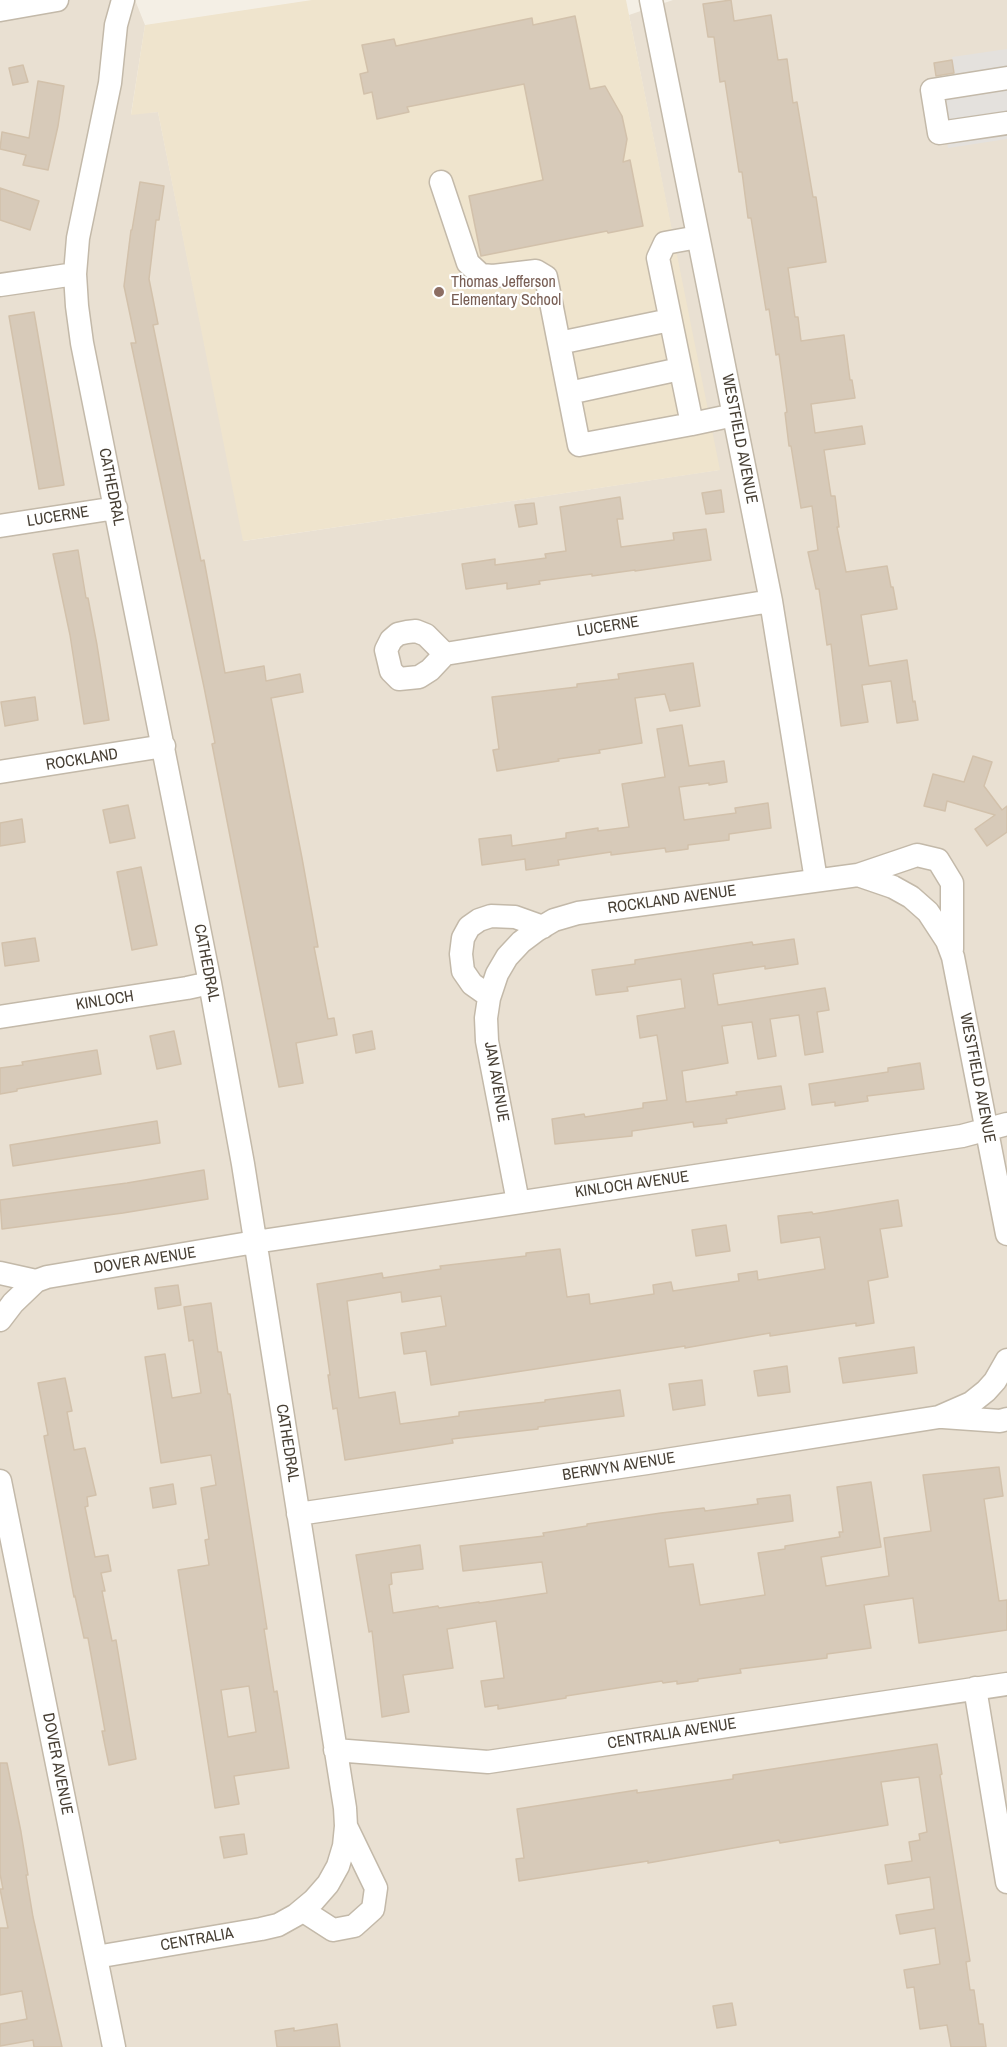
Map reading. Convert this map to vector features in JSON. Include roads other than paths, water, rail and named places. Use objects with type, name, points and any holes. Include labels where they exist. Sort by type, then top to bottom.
[{"type":"street","points":[[0,10],[57,0]]},
{"type":"street","name":"CATHEDRAL","points":[[123,0],[116,25],[110,83],[78,238],[75,274],[77,306],[82,343],[210,983],[255,1242],[346,1826],[344,1846],[338,1866],[328,1884],[299,1913]]},
{"type":"street","name":"WESTFIELD AVENUE","points":[[651,0],[771,601],[816,880]]},
{"type":"street","points":[[1007,78],[932,90],[939,133],[1007,123]]},
{"type":"street","points":[[441,182],[468,263],[481,275],[493,276],[536,271],[546,277],[579,445],[734,415]]},
{"type":"street","points":[[692,424],[658,258],[665,243],[698,237]]},
{"type":"street","points":[[0,285],[75,274]]},
{"type":"street","points":[[559,343],[670,320]]},
{"type":"street","points":[[569,393],[680,369]]},
{"type":"street","name":"LUCERNE","points":[[0,526],[116,508]]},
{"type":"street","name":"LUCERNE","points":[[445,654],[771,601]]},
{"type":"street","name":"ROCKLAND","points":[[0,772],[164,746]]},
{"type":"street","name":"ROCKLAND AVENUE","points":[[503,964],[521,942],[543,927],[554,920],[578,914],[858,875],[917,855],[938,860]]},
{"type":"street","name":"WESTFIELD AVENUE","points":[[938,860],[952,883],[952,957]]},
{"type":"street","name":"ROCKLAND AVENUE","points":[[858,875],[893,886],[911,897]]},
{"type":"street","name":"WESTFIELD AVENUE","points":[[911,897],[928,912],[940,928],[952,957],[997,1127],[1007,1234]]},
{"type":"street","points":[[489,996],[472,984],[464,971],[461,954],[463,938],[469,927],[491,916],[515,917],[543,927]]},
{"type":"street","name":"JAN AVENUE","points":[[503,964],[489,996],[486,1018],[487,1041],[518,1202]]},
{"type":"street","name":"KINLOCH","points":[[0,1017],[210,983]]},
{"type":"street","name":"KINLOCH AVENUE","points":[[255,1242],[962,1136],[997,1127]]},
{"type":"street","name":"DOVER AVENUE","points":[[0,1273],[36,1281],[47,1277],[255,1242]]},
{"type":"street","points":[[0,1320],[13,1303],[36,1281]]},
{"type":"street","name":"BERWYN AVENUE","points":[[939,1417],[971,1403],[986,1391],[1004,1367]]},
{"type":"street","name":"BERWYN AVENUE","points":[[298,1514],[939,1417],[1000,1421],[1007,1419]]},
{"type":"street","name":"DOVER AVENUE","points":[[0,1481],[114,2047]]},
{"type":"street","name":"CENTRALIA AVENUE","points":[[335,1750],[488,1762],[1007,1684]]},
{"type":"street","points":[[975,1688],[1007,1882]]},
{"type":"street","points":[[299,1913],[333,1930],[354,1926],[373,1909],[376,1888],[346,1826]]},
{"type":"street","name":"CENTRALIA","points":[[96,1958],[261,1929],[278,1924],[299,1913]]},
{"type":"place","name":"Thomas Jefferson Elementary School","points":[[439,292]]}]
